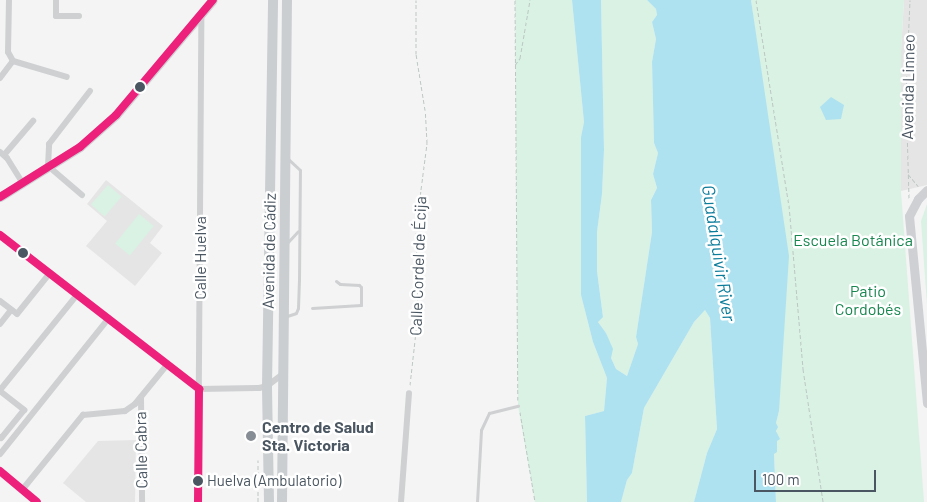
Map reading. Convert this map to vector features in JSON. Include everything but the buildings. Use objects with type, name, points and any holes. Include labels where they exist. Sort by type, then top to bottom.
[{"type":"main road","name":"Avenida de Cádiz","points":[[269,502],[267,386],[273,0]]},
{"type":"main road","name":"Avenida de Cádiz","points":[[282,502],[287,0]]},
{"type":"street","points":[[9,0],[8,52],[13,61],[67,77]]},
{"type":"street","points":[[56,0],[56,16],[79,16]]},
{"type":"street","points":[[0,197],[80,147],[116,115],[213,0]]},
{"type":"street","name":"Calle Huelva","points":[[198,502],[201,14]]},
{"type":"street","points":[[0,78],[13,61]]},
{"type":"street","points":[[48,166],[49,144],[90,91]]},
{"type":"street","points":[[22,182],[2,154],[33,120]]},
{"type":"street","points":[[48,166],[82,195]]},
{"type":"street","points":[[925,189],[909,216],[927,404]]},
{"type":"street","points":[[0,235],[166,366],[199,389],[259,388],[267,386],[283,374]]},
{"type":"street","points":[[0,301],[17,314],[50,273]]},
{"type":"street","points":[[0,437],[24,410],[0,391],[78,295]]},
{"type":"street","points":[[0,324],[11,310]]},
{"type":"street","points":[[0,454],[108,320]]},
{"type":"street","points":[[22,490],[83,415],[120,413],[130,408],[166,366]]},
{"type":"street","points":[[401,502],[409,393]]},
{"type":"street","name":"Calle Cabra","points":[[140,398],[142,502]]},
{"type":"street","points":[[0,471],[22,490],[28,499],[37,502]]},
{"type":"lane","points":[[284,317],[296,313],[298,308],[300,170],[286,157]]},
{"type":"lane","points":[[285,246],[299,230]]},
{"type":"lane","points":[[312,308],[361,305],[361,287],[359,285],[340,284],[336,281]]},
{"type":"lane","points":[[477,502],[481,430],[489,413],[518,406]]},
{"type":"path","name":"Calle Cordel de Écija","points":[[409,393],[418,314],[416,228],[427,143],[425,110],[416,54],[416,0]]},
{"type":"path","points":[[515,0],[518,406],[536,502]]},
{"type":"path","points":[[515,65],[520,58],[530,0]]},
{"type":"path","points":[[756,0],[788,204],[802,360],[823,502]]},
{"type":"path","name":"Avenida Linneo","points":[[909,199],[906,92],[910,0]]},
{"type":"path","points":[[908,174],[914,184],[925,189]]},
{"type":"shaded area","points":[[904,0],[927,0],[927,185],[901,191],[901,51]]},
{"type":"shaded area","points":[[106,180],[163,226],[150,243],[162,253],[135,286],[86,246],[107,221],[87,204]]},
{"type":"shaded area","points":[[136,440],[135,502],[86,502],[63,483],[98,441]]},
{"type":"green space","points":[[515,0],[572,0],[584,122],[581,137],[581,295],[593,342],[607,378],[604,411],[585,416],[587,502],[535,502],[518,406]]},
{"type":"green space","points":[[601,0],[647,0],[656,9],[657,15],[652,22],[656,39],[652,62],[654,143],[658,153],[653,174],[657,188],[651,200],[652,232],[636,337],[638,344],[627,376],[616,369],[611,358],[606,333],[598,322],[603,316],[597,271],[597,232],[602,194],[604,150]]},
{"type":"green space","points":[[751,0],[904,0],[901,51],[901,191],[924,502],[776,502],[774,454],[777,446],[776,423],[779,411],[763,92]]},
{"type":"green space","points":[[108,185],[122,197],[105,216],[91,205]]},
{"type":"green space","points":[[927,204],[927,305],[921,221]]},
{"type":"green space","points":[[139,214],[154,226],[130,255],[115,244]]},
{"type":"green space","points":[[705,310],[710,318],[717,429],[707,453],[694,502],[621,502],[627,480],[632,473],[644,408],[694,322]]},
{"type":"water","name":"Guadalquivir River","points":[[572,0],[601,0],[604,150],[602,194],[597,232],[597,271],[603,317],[598,322],[606,333],[613,349],[611,358],[616,369],[627,376],[638,344],[636,337],[652,232],[651,200],[657,188],[653,174],[658,153],[654,143],[652,62],[656,39],[652,22],[657,15],[656,9],[647,0],[751,0],[789,256],[779,411],[776,423],[778,427],[776,431],[780,439],[777,441],[777,452],[774,454],[776,502],[694,502],[707,453],[717,429],[710,318],[705,310],[694,322],[644,408],[632,473],[627,480],[621,502],[587,502],[585,416],[604,411],[607,378],[593,342],[581,295],[581,137],[584,122]]},
{"type":"water","points":[[831,97],[844,105],[841,119],[826,120],[820,107]]},
{"type":"transit line","points":[[0,197],[80,147],[116,115],[213,0]]},
{"type":"transit line","points":[[0,235],[199,389],[198,502]]},
{"type":"transit line","points":[[0,471],[37,502]]},
{"type":"place","name":"Centro de Salud Sta. Victoria","points":[[251,436]]},
{"type":"place","name":"Huelva (Ambulatorio)","points":[[198,481]]},
{"type":"park label","name":"Escuela Botánica","points":[[853,240]]},
{"type":"park label","name":"Patio Cordobés","points":[[868,300]]}]
